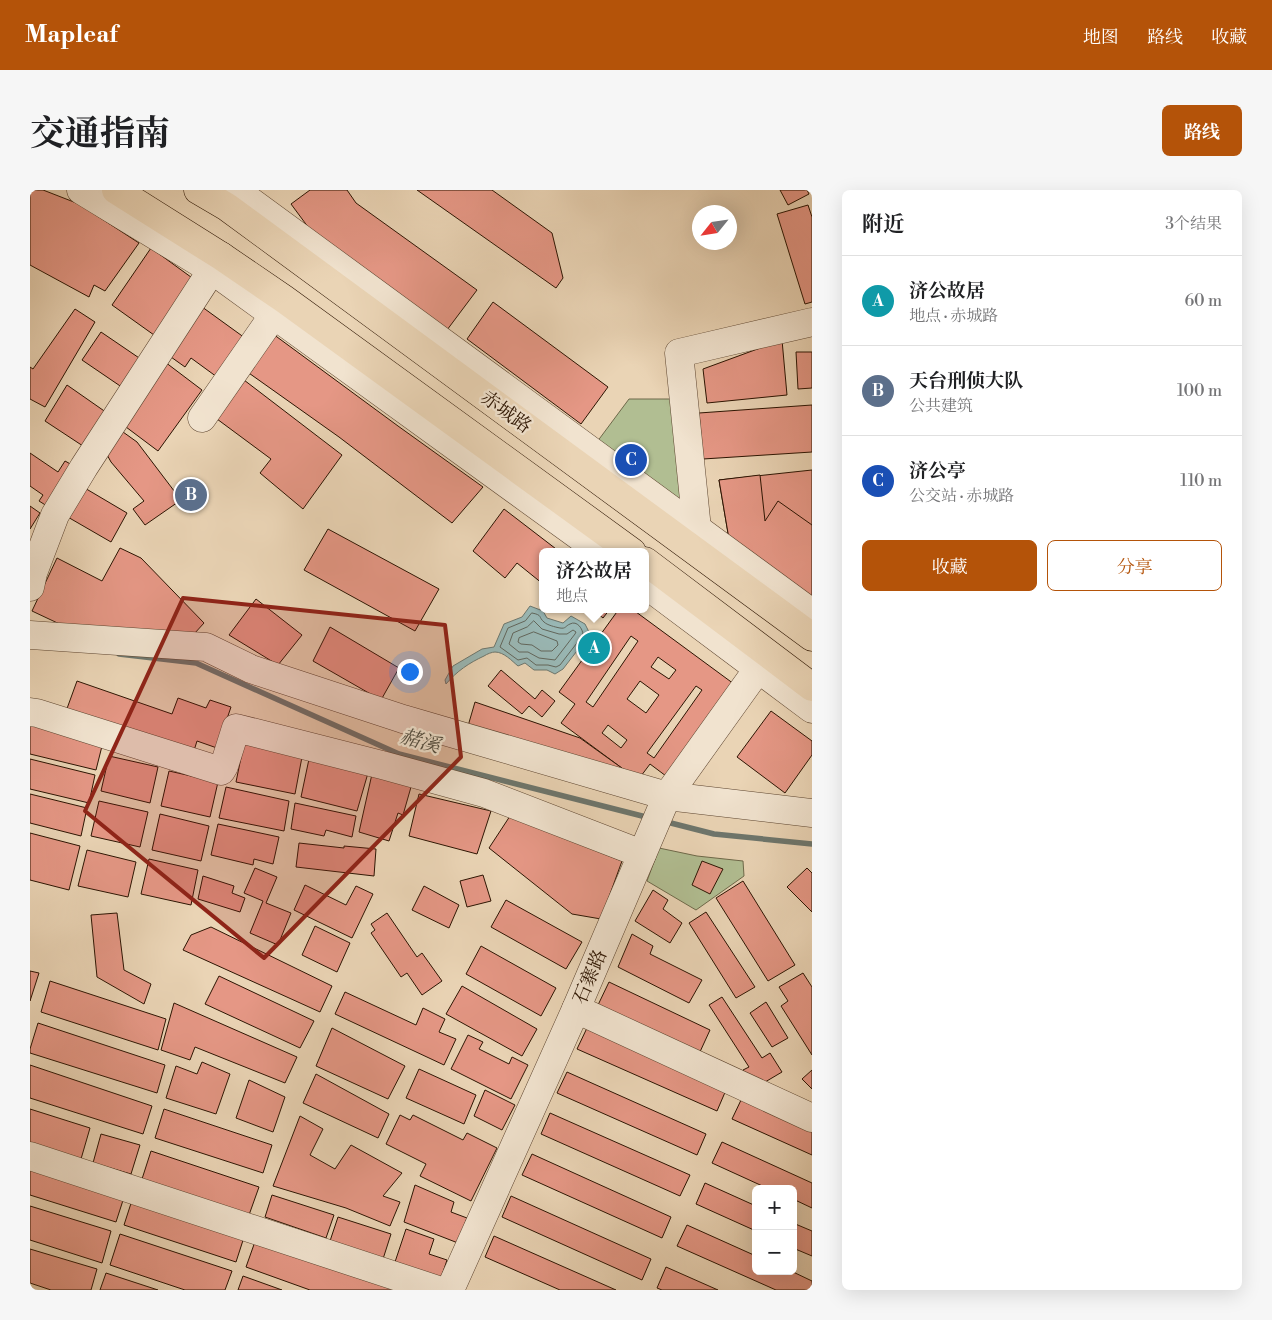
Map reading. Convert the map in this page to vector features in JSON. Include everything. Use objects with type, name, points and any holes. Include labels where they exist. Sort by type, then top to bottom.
[{"type":"main road","name":"赤城路","points":[[116,190],[279,307],[626,548]]},
{"type":"main road","name":"赤城路","points":[[198,190],[227,207],[812,637]]},
{"type":"main road","points":[[649,564],[812,687]]},
{"type":"street","points":[[235,190],[812,613]]},
{"type":"street","points":[[30,587],[55,515],[84,467],[217,263],[86,191]]},
{"type":"street","points":[[202,418],[279,307],[596,548]]},
{"type":"street","points":[[704,558],[697,529],[678,354],[812,322]]},
{"type":"street","points":[[649,587],[812,709]]},
{"type":"street","points":[[30,635],[206,647],[251,669],[386,713],[667,796],[812,813]]},
{"type":"street","name":"石寨路","points":[[450,1290],[576,1009],[667,796],[758,668]]},
{"type":"street","points":[[30,712],[221,772],[236,728],[484,793],[642,854]]},
{"type":"street","points":[[576,1009],[812,1118]]},
{"type":"street","points":[[30,1156],[438,1290]]},
{"type":"highlighted area","points":[[183,598],[445,625],[461,757],[264,958],[85,811]]},
{"type":"green space","points":[[629,399],[683,399],[697,529],[591,450]]},
{"type":"green space","points":[[659,848],[697,856],[743,861],[744,876],[696,910],[647,881]]},
{"type":"water","points":[[530,606],[539,609],[539,613],[544,613],[547,618],[563,623],[571,616],[585,624],[590,634],[563,669],[555,674],[547,670],[534,670],[525,663],[518,666],[505,655],[494,652],[468,665],[454,675],[446,684],[445,680],[453,666],[482,649],[494,647],[504,624],[522,617]]},
{"type":"building","points":[[30,190],[43,190],[79,204],[139,243],[105,291],[94,285],[89,297],[30,265]]},
{"type":"building","points":[[310,190],[347,190],[356,203],[477,290],[447,330],[311,231],[291,204]]},
{"type":"building","points":[[417,190],[492,190],[552,233],[563,278],[556,288]]},
{"type":"building","points":[[780,190],[807,190],[809,194],[788,205]]},
{"type":"building","points":[[808,205],[812,217],[812,302],[805,304],[777,214]]},
{"type":"building","points":[[151,248],[195,280],[154,335],[112,305]]},
{"type":"building","points":[[493,302],[608,387],[581,424],[467,339]]},
{"type":"building","points":[[198,304],[245,338],[217,377],[191,358],[185,367],[164,352]]},
{"type":"building","points":[[75,309],[95,322],[45,407],[30,399],[30,367],[33,369]]},
{"type":"building","points":[[101,332],[148,364],[129,392],[82,360]]},
{"type":"building","points":[[273,334],[483,487],[452,523],[339,437],[246,371]]},
{"type":"building","points":[[782,340],[787,395],[707,403],[703,369]]},
{"type":"building","points":[[796,352],[812,352],[812,388],[798,389]]},
{"type":"building","points":[[165,362],[202,390],[158,451],[122,424]]},
{"type":"building","points":[[244,380],[342,455],[303,509],[260,473],[271,459],[217,419]]},
{"type":"building","points":[[67,385],[110,415],[86,448],[45,421]]},
{"type":"building","points":[[812,405],[812,452],[703,459],[699,413]]},
{"type":"building","points":[[123,432],[137,442],[181,500],[145,525],[133,509],[144,501],[111,462],[105,451]]},
{"type":"building","points":[[30,453],[58,472],[65,461],[74,466],[47,506],[39,501],[43,495],[30,486]]},
{"type":"building","points":[[812,470],[812,597],[729,539],[719,480]]},
{"type":"building","points":[[760,475],[765,521],[778,501],[812,525],[812,597],[729,539],[719,480]]},
{"type":"building","points":[[83,487],[127,513],[111,542],[66,516]]},
{"type":"building","points":[[30,506],[40,513],[30,529]]},
{"type":"building","points":[[504,509],[555,548],[539,548],[539,581],[517,563],[505,578],[473,551]]},
{"type":"building","points":[[328,529],[439,589],[415,631],[304,570]]},
{"type":"building","points":[[120,548],[141,558],[204,623],[194,634],[66,627],[32,611],[57,558],[102,581]]},
{"type":"building","points":[[256,599],[302,635],[278,665],[229,635]]},
{"type":"building","points":[[597,613],[607,613],[603,618]]},
{"type":"building","points":[[616,613],[637,613],[734,684],[666,776],[650,764],[638,780],[561,723],[575,704],[559,692]],"holes":[[[631,636],[638,641],[593,707],[586,702]],[[658,657],[676,670],[669,679],[651,667]],[[640,681],[659,695],[646,713],[627,699]],[[696,686],[702,690],[654,758],[647,753]],[[608,725],[627,740],[621,748],[602,733]]]},
{"type":"building","points":[[330,627],[399,668],[381,700],[313,661]]},
{"type":"building","points":[[501,670],[535,699],[542,690],[555,701],[542,717],[529,706],[522,714],[488,686]]},
{"type":"building","points":[[77,681],[172,714],[178,698],[206,708],[210,700],[231,707],[217,748],[197,741],[192,757],[65,714]]},
{"type":"building","points":[[475,702],[580,738],[633,776],[468,726]]},
{"type":"building","points":[[771,711],[812,741],[812,755],[785,793],[737,757]]},
{"type":"building","points":[[30,724],[103,742],[96,770],[30,754]]},
{"type":"building","points":[[244,743],[302,757],[295,794],[236,782]]},
{"type":"building","points":[[109,756],[158,767],[150,803],[101,791]]},
{"type":"building","points":[[30,759],[95,775],[89,803],[30,789]]},
{"type":"building","points":[[309,759],[368,773],[357,811],[301,797]]},
{"type":"building","points":[[169,771],[218,782],[210,817],[161,806]]},
{"type":"building","points":[[372,774],[411,787],[403,815],[398,813],[389,841],[359,832]]},
{"type":"building","points":[[226,787],[289,801],[284,831],[219,818]]},
{"type":"building","points":[[30,794],[87,808],[81,836],[30,823]]},
{"type":"building","points":[[419,794],[491,811],[477,854],[409,836]]},
{"type":"building","points":[[99,801],[148,812],[140,847],[91,836]]},
{"type":"building","points":[[295,803],[356,816],[352,837],[326,830],[324,836],[291,829]]},
{"type":"building","points":[[160,814],[209,826],[201,861],[152,850]]},
{"type":"building","points":[[510,816],[622,861],[601,919],[572,914],[489,848]]},
{"type":"building","points":[[218,824],[279,837],[273,864],[254,859],[253,865],[211,855]]},
{"type":"building","points":[[30,833],[80,846],[69,890],[30,880]]},
{"type":"building","points":[[299,843],[376,849],[374,876],[296,867]]},
{"type":"building","points":[[87,850],[136,862],[128,897],[78,886]]},
{"type":"building","points":[[149,859],[198,870],[191,905],[141,894]]},
{"type":"building","points":[[702,861],[723,869],[710,894],[692,885]]},
{"type":"building","points":[[255,868],[277,877],[266,903],[291,913],[278,945],[250,933],[263,901],[244,893]]},
{"type":"building","points":[[807,868],[812,873],[812,912],[787,887]]},
{"type":"building","points":[[483,875],[491,901],[467,907],[460,881]]},
{"type":"building","points":[[203,876],[234,886],[232,893],[245,898],[240,912],[198,899]]},
{"type":"building","points":[[743,881],[795,965],[768,981],[716,898]]},
{"type":"building","points":[[305,885],[346,905],[356,886],[373,894],[352,938],[294,910]]},
{"type":"building","points":[[424,886],[459,905],[449,928],[412,910]]},
{"type":"building","points":[[653,890],[668,900],[663,909],[682,923],[670,943],[635,921]]},
{"type":"building","points":[[506,900],[582,942],[566,969],[491,927]]},
{"type":"building","points":[[706,912],[755,987],[736,998],[689,923]]},
{"type":"building","points":[[117,913],[124,970],[151,984],[144,1004],[97,977],[91,915]]},
{"type":"building","points":[[387,913],[417,957],[422,953],[442,981],[422,995],[407,973],[401,977],[371,933],[375,930],[371,924]]},
{"type":"building","points":[[315,926],[350,943],[337,972],[302,955]]},
{"type":"building","points":[[211,927],[332,986],[320,1012],[183,950],[191,935]]},
{"type":"building","points":[[632,934],[653,946],[650,954],[702,980],[689,1003],[618,967]]},
{"type":"building","points":[[481,946],[556,988],[541,1016],[466,974]]},
{"type":"building","points":[[30,971],[39,973],[30,1001]]},
{"type":"building","points":[[803,973],[812,987],[812,1055],[781,1006],[788,1001],[779,987]]},
{"type":"building","points":[[219,976],[314,1021],[300,1048],[205,1004]]},
{"type":"building","points":[[50,981],[166,1019],[158,1050],[41,1012]]},
{"type":"building","points":[[609,982],[710,1030],[699,1054],[598,1005]]},
{"type":"building","points":[[462,986],[537,1029],[522,1056],[446,1014]]},
{"type":"building","points":[[345,992],[416,1025],[423,1008],[445,1019],[439,1032],[456,1039],[444,1065],[335,1014]]},
{"type":"building","points":[[722,997],[762,1058],[770,1053],[782,1072],[755,1088],[743,1070],[749,1067],[709,1005]]},
{"type":"building","points":[[766,1002],[788,1038],[772,1047],[750,1013]]},
{"type":"building","points":[[174,1003],[297,1057],[285,1083],[195,1047],[190,1060],[161,1050]]},
{"type":"building","points":[[38,1023],[165,1065],[157,1093],[30,1053]]},
{"type":"building","points":[[332,1028],[405,1066],[388,1099],[316,1066]]},
{"type":"building","points":[[587,1028],[726,1090],[717,1111],[577,1049]]},
{"type":"building","points":[[468,1035],[483,1042],[479,1049],[509,1064],[512,1057],[528,1065],[511,1099],[451,1069]]},
{"type":"building","points":[[202,1062],[230,1074],[216,1114],[166,1098],[176,1066],[197,1074]]},
{"type":"building","points":[[30,1065],[152,1106],[143,1134],[30,1098]]},
{"type":"building","points":[[419,1069],[476,1095],[464,1124],[406,1098]]},
{"type":"building","points":[[812,1070],[812,1089],[802,1079]]},
{"type":"building","points":[[567,1072],[706,1134],[697,1155],[557,1093]]},
{"type":"building","points":[[316,1074],[389,1114],[378,1138],[303,1103]]},
{"type":"building","points":[[249,1080],[285,1097],[273,1132],[236,1118]]},
{"type":"building","points":[[485,1090],[515,1105],[502,1130],[474,1116]]},
{"type":"building","points":[[742,1098],[812,1129],[812,1155],[732,1119]]},
{"type":"building","points":[[30,1109],[90,1128],[81,1159],[30,1143]]},
{"type":"building","points":[[164,1109],[272,1145],[263,1173],[155,1138]]},
{"type":"building","points":[[550,1113],[690,1175],[680,1196],[541,1134]]},
{"type":"building","points":[[400,1115],[410,1120],[413,1115],[463,1140],[467,1133],[497,1148],[471,1201],[420,1176],[426,1164],[386,1144]]},
{"type":"building","points":[[300,1116],[323,1129],[310,1155],[335,1169],[351,1145],[402,1173],[383,1196],[400,1202],[390,1226],[346,1208],[273,1186]]},
{"type":"building","points":[[101,1134],[140,1145],[131,1174],[93,1163]]},
{"type":"building","points":[[722,1142],[812,1183],[812,1208],[797,1201],[797,1185],[760,1185],[712,1163]]},
{"type":"building","points":[[151,1151],[259,1187],[249,1215],[142,1179]]},
{"type":"building","points":[[532,1154],[671,1217],[662,1238],[522,1175]]},
{"type":"building","points":[[30,1161],[126,1191],[116,1222],[30,1195]]},
{"type":"building","points":[[705,1183],[752,1204],[752,1229],[696,1204]]},
{"type":"building","points":[[415,1185],[454,1202],[451,1212],[467,1218],[458,1243],[404,1222]]},
{"type":"building","points":[[134,1194],[246,1231],[236,1262],[124,1225]]},
{"type":"building","points":[[272,1195],[334,1215],[326,1238],[265,1217]]},
{"type":"building","points":[[511,1196],[651,1259],[642,1280],[502,1217]]},
{"type":"building","points":[[30,1206],[111,1231],[102,1263],[30,1240]]},
{"type":"building","points":[[338,1217],[391,1234],[383,1259],[330,1241]]},
{"type":"building","points":[[687,1225],[752,1254],[752,1275],[797,1274],[812,1281],[812,1290],[776,1290],[677,1246]]},
{"type":"building","points":[[797,1225],[812,1231],[812,1256],[797,1250]]},
{"type":"building","points":[[406,1229],[434,1239],[429,1254],[447,1260],[440,1281],[394,1265]]},
{"type":"building","points":[[120,1234],[232,1271],[225,1290],[185,1290],[110,1265]]},
{"type":"building","points":[[257,1236],[410,1290],[310,1290],[246,1267]]},
{"type":"building","points":[[494,1236],[616,1290],[560,1290],[485,1257]]},
{"type":"building","points":[[30,1249],[97,1269],[91,1290],[51,1290],[30,1283]]},
{"type":"building","points":[[666,1267],[718,1290],[662,1290],[657,1288]]},
{"type":"building","points":[[106,1273],[158,1290],[100,1290]]},
{"type":"building","points":[[243,1276],[282,1290],[238,1290]]},
{"type":"waterway","name":"赭溪","points":[[119,654],[196,663],[399,754],[650,818]]},
{"type":"waterway","name":"赭溪","points":[[663,821],[714,834],[812,844]]},
{"type":"place","name":"济公亭","points":[[631,460]]},
{"type":"place","name":"天台刑侦大队","points":[[191,495]]},
{"type":"place","name":"济公故居","points":[[594,648]]}]
